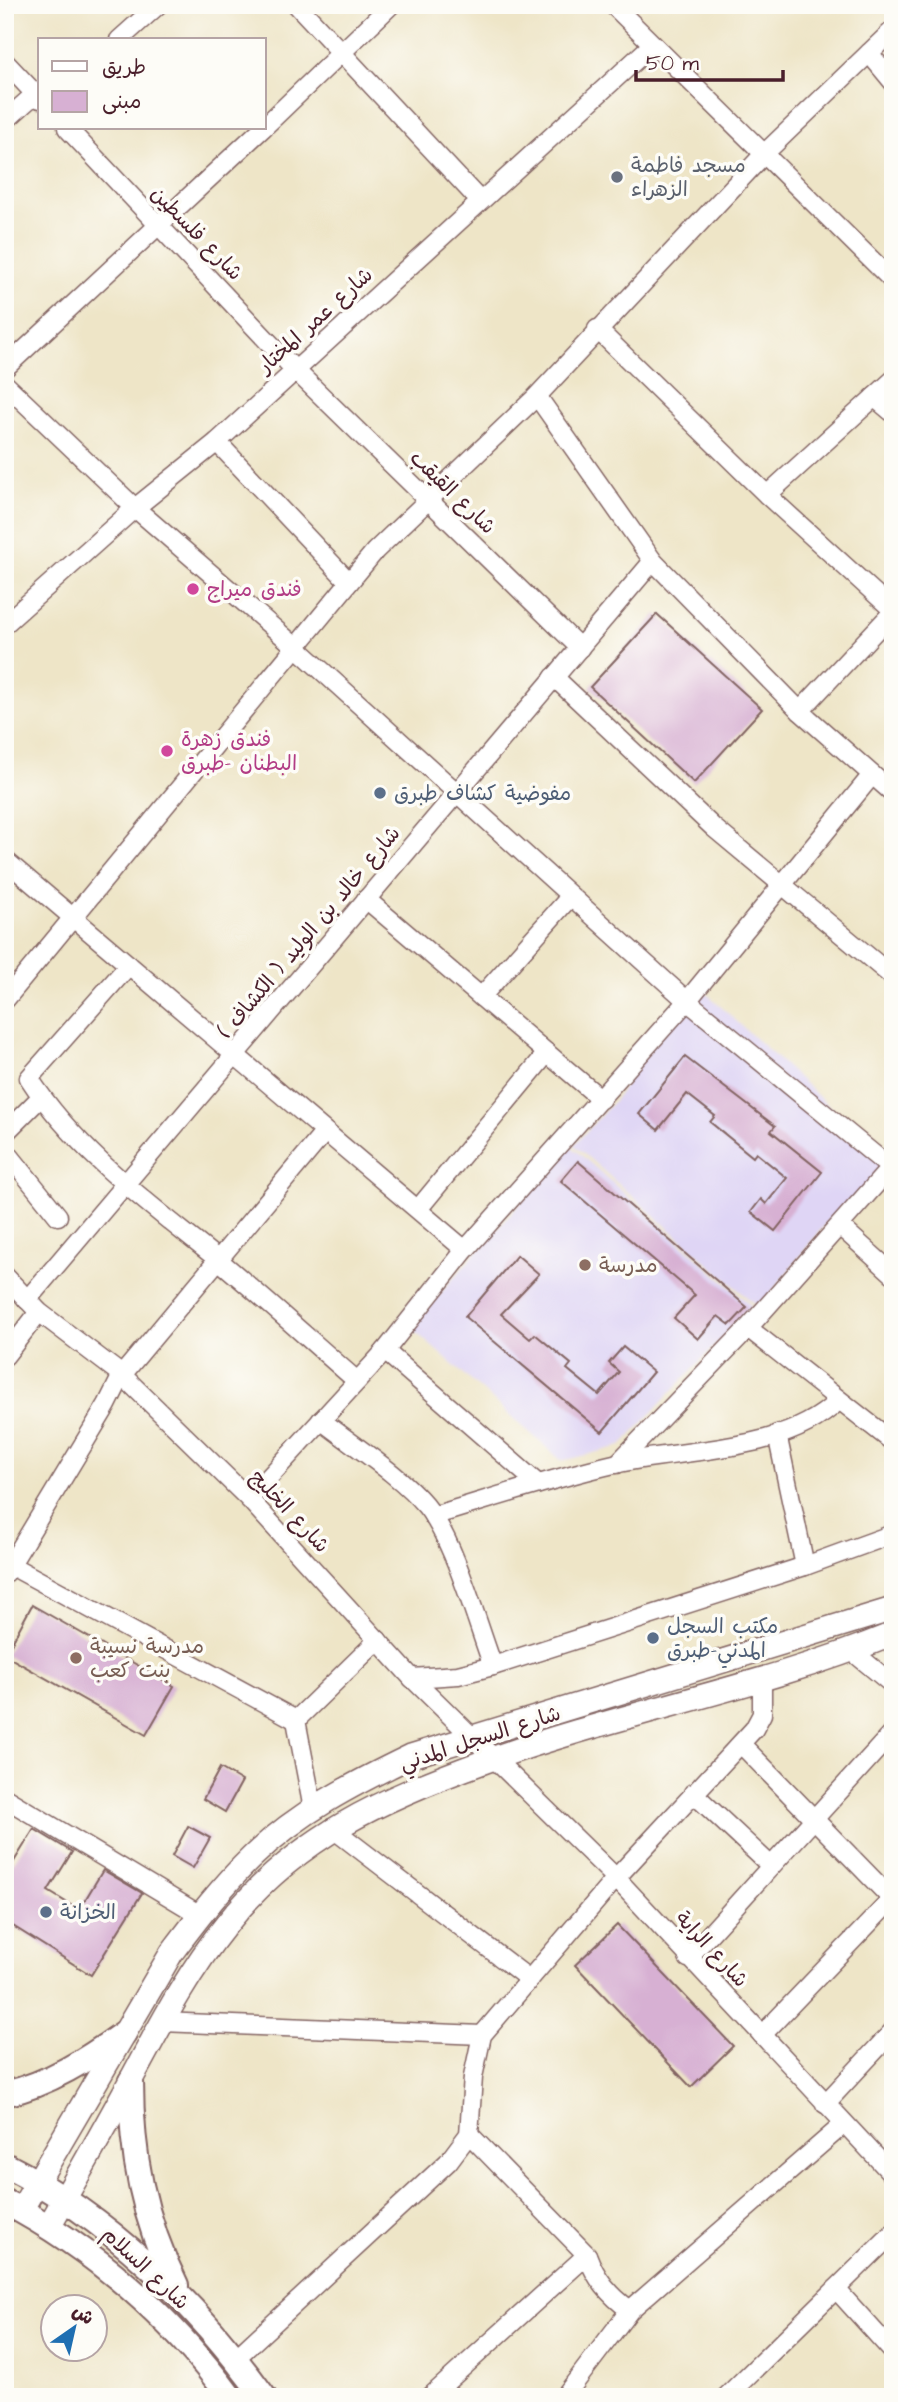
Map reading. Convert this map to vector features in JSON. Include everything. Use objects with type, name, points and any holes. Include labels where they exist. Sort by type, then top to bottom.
[{"type":"main road","points":[[5,2094],[53,2077],[90,2057],[124,2032]]},
{"type":"main road","points":[[131,2081],[131,2126],[136,2172],[155,2239],[184,2301]]},
{"type":"main road","name":"شارع السلام","points":[[5,2165],[65,2197],[149,2267],[236,2358],[264,2397]]},
{"type":"main road","name":"شارع السلام","points":[[13,2206],[49,2226],[98,2262],[156,2313],[230,2397]]},
{"type":"street","points":[[121,38],[158,5]]},
{"type":"street","points":[[297,5],[480,201]]},
{"type":"street","points":[[266,125],[391,5]]},
{"type":"street","points":[[612,5],[651,46],[766,152],[893,281]]},
{"type":"street","points":[[5,1000],[72,916],[298,649],[375,551],[537,396],[597,329],[766,152],[893,30]]},
{"type":"street","name":"شارع عمر المختار","points":[[5,624],[135,508],[217,442],[651,46]]},
{"type":"street","points":[[869,53],[893,82]]},
{"type":"street","points":[[5,62],[38,97],[5,121]]},
{"type":"street","name":"شارع فلسطين","points":[[69,130],[294,369]]},
{"type":"street","points":[[5,368],[159,228],[261,130]]},
{"type":"street","points":[[597,329],[767,495],[893,611],[800,711]]},
{"type":"street","name":"شارع القيقب","points":[[294,369],[580,648]]},
{"type":"street","points":[[767,495],[893,380]]},
{"type":"street","points":[[5,384],[135,508],[298,649],[455,794],[687,1001],[892,1168],[748,1328],[617,1464]]},
{"type":"street","points":[[537,396],[653,561],[800,711],[893,793]]},
{"type":"street","points":[[874,397],[893,413]]},
{"type":"street","points":[[217,442],[349,582]]},
{"type":"street","name":"شارع خالد بن الوليد ( الكشاف )","points":[[5,1356],[33,1306],[124,1185],[653,561]]},
{"type":"street","points":[[555,677],[714,828],[893,977]]},
{"type":"street","points":[[250,1499],[385,1351],[465,1250],[687,1001],[780,884],[872,775]]},
{"type":"street","points":[[5,860],[324,1133],[419,1208],[465,1250]]},
{"type":"street","points":[[481,997],[570,897]]},
{"type":"street","points":[[366,899],[601,1099]]},
{"type":"street","points":[[129,965],[29,1078],[41,1097],[95,1159],[218,1260],[357,1381]]},
{"type":"street","points":[[419,1208],[547,1053]]},
{"type":"street","points":[[5,1133],[41,1097]]},
{"type":"street","points":[[296,1720],[8,1569],[107,1405],[122,1375],[324,1133]]},
{"type":"street","points":[[5,1150],[58,1216]]},
{"type":"street","points":[[840,1226],[893,1274]]},
{"type":"street","name":"شارع الخليج","points":[[5,1276],[33,1306],[122,1375],[250,1499],[412,1678],[494,1758]]},
{"type":"street","points":[[748,1328],[893,1443]]},
{"type":"street","points":[[385,1351],[538,1484]]},
{"type":"street","points":[[433,1516],[538,1484],[617,1464],[715,1450],[777,1434],[813,1422],[838,1401]]},
{"type":"street","points":[[321,1420],[416,1496],[433,1516],[446,1540],[493,1666]]},
{"type":"street","points":[[777,1434],[805,1566]]},
{"type":"street","points":[[412,1678],[458,1675],[493,1666],[805,1566],[893,1534]]},
{"type":"street","name":"شارع السجل المدني","points":[[13,2206],[38,2181],[172,1952],[200,1915],[253,1856],[313,1809],[365,1778],[411,1756],[893,1609]]},
{"type":"street","name":"شارع السجل المدني","points":[[49,2226],[198,1962],[250,1897],[332,1828],[406,1790],[494,1758],[567,1733],[852,1651],[893,1634]]},
{"type":"street","points":[[296,1720],[378,1640]]},
{"type":"street","points":[[852,1651],[893,1685]]},
{"type":"street","points":[[236,2358],[429,2181],[469,2134],[472,2077],[482,2035],[616,1878],[760,1722],[762,1678]]},
{"type":"street","points":[[296,1720],[313,1809]]},
{"type":"street","points":[[688,1958],[893,1732]]},
{"type":"street","points":[[741,1744],[892,1899],[762,2035]]},
{"type":"street","name":"شارع الراية","points":[[494,1758],[616,1878],[893,2175]]},
{"type":"street","points":[[693,1793],[771,1866]]},
{"type":"street","points":[[5,1797],[200,1915]]},
{"type":"street","points":[[332,1828],[529,1979]]},
{"type":"street","points":[[162,2022],[482,2035]]},
{"type":"street","points":[[825,2105],[893,2031]]},
{"type":"street","points":[[564,2397],[630,2310],[844,2124]]},
{"type":"street","points":[[469,2134],[587,2255],[611,2296],[630,2310]]},
{"type":"street","points":[[726,2397],[893,2233]]},
{"type":"street","points":[[430,2397],[587,2255]]},
{"type":"street","points":[[836,2289],[893,2352]]},
{"type":"shaded area","name":"مدرسة","points":[[695,983],[893,1165],[893,1182],[830,1218],[759,1308],[574,1145],[615,1100]]},
{"type":"shaded area","name":"مدرسة","points":[[571,1146],[752,1306],[621,1446],[562,1461],[410,1327]]},
{"type":"building","points":[[657,614],[762,709],[694,783],[590,687]]},
{"type":"building","points":[[685,1057],[775,1126],[771,1131],[822,1172],[775,1231],[751,1212],[761,1199],[766,1204],[787,1178],[756,1153],[753,1157],[710,1122],[715,1116],[687,1094],[658,1130],[639,1114]]},
{"type":"building","points":[[578,1161],[747,1307],[730,1325],[718,1316],[698,1339],[674,1318],[695,1295],[561,1181]]},
{"type":"building","points":[[517,1255],[539,1274],[501,1314],[530,1339],[535,1334],[571,1364],[567,1369],[599,1395],[619,1372],[609,1363],[623,1347],[653,1372],[602,1432],[465,1317]]},
{"type":"building","points":[[32,1605],[174,1686],[146,1735],[5,1655]]},
{"type":"building","points":[[220,1768],[242,1781],[225,1812],[203,1799]]},
{"type":"building","points":[[188,1826],[210,1838],[193,1868],[172,1856]]},
{"type":"building","points":[[34,1829],[72,1852],[48,1891],[79,1910],[103,1870],[142,1893],[91,1975],[5,1921],[5,1876]]},
{"type":"building","points":[[617,1925],[733,2046],[691,2087],[575,1965]]},
{"type":"place","name":"مسجد فاطمة الزهراء","points":[[617,177]]},
{"type":"place","name":"فندق ميراج","points":[[193,589]]},
{"type":"place","name":"فندق زهرة البطنان -طبرق","points":[[167,751]]},
{"type":"place","name":"مفوضية كشاف طبرق","points":[[380,793]]},
{"type":"place","name":"مدرسة","points":[[585,1265]]},
{"type":"place","name":"مكتب السجل المدني-طبرق","points":[[653,1638]]},
{"type":"place","name":"مدرسة نسيبة بنت كعب","points":[[76,1658]]},
{"type":"place","name":"الخزانة","points":[[46,1912]]}]
